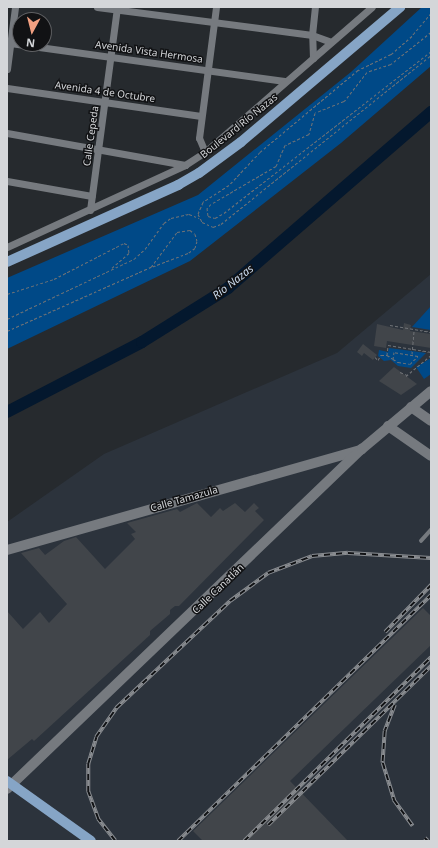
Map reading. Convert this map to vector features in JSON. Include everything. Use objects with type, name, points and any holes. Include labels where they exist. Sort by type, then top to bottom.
[{"type":"main road","name":"Boulevard Río Nazas","points":[[7,262],[178,185],[199,173],[241,142],[400,7]]},
{"type":"main road","points":[[9,785],[91,841]]},
{"type":"street","points":[[7,69],[15,7]]},
{"type":"street","points":[[96,7],[117,8],[214,23],[312,35],[331,42]]},
{"type":"street","points":[[205,152],[199,138],[216,7]]},
{"type":"street","points":[[313,58],[312,35],[315,7]]},
{"type":"street","name":"Boulevard Río Nazas","points":[[7,247],[185,165],[205,152],[372,7]]},
{"type":"street","name":"Calle Cepeda","points":[[90,210],[117,8]]},
{"type":"street","name":"Avenida Vista Hermosa","points":[[10,43],[284,82]]},
{"type":"street","name":"Avenida 4 de Octubre","points":[[7,88],[201,116]]},
{"type":"street","points":[[7,134],[185,165]]},
{"type":"street","points":[[7,181],[92,196]]},
{"type":"street","name":"Calle Canatlán","points":[[9,785],[362,449],[431,391]]},
{"type":"street","points":[[411,407],[431,421]]},
{"type":"street","points":[[388,426],[431,456]]},
{"type":"street","name":"Calle Tamazula","points":[[7,550],[362,449]]},
{"type":"lane","points":[[421,541],[431,530]]},
{"type":"path","points":[[199,218],[199,210],[204,202],[238,177],[260,152],[358,70],[391,54],[412,36],[431,13]]},
{"type":"path","points":[[431,32],[391,64],[367,72],[344,100],[315,113],[309,134],[285,145],[276,166],[211,204],[206,208],[208,216],[215,218],[224,213],[431,51]]},
{"type":"path","points":[[7,319],[134,259],[145,249],[164,223],[171,218],[189,214],[199,218],[209,227],[221,224],[431,55]]},
{"type":"path","points":[[7,331],[152,267],[188,253],[195,248],[197,241],[195,234],[190,230],[177,232],[152,267]]},
{"type":"path","points":[[7,294],[54,278],[124,243],[128,245],[129,253],[110,270]]},
{"type":"path","points":[[390,325],[431,332]]},
{"type":"path","points":[[412,355],[414,329]]},
{"type":"path","points":[[387,355],[388,345],[431,352]]},
{"type":"path","points":[[375,358],[378,360],[381,355],[387,355],[393,359],[410,364],[418,356],[394,352],[393,359]]},
{"type":"path","points":[[400,372],[407,376],[431,355]]},
{"type":"shaded area","points":[[422,7],[431,7],[431,66],[341,143],[190,261],[7,349],[7,278],[198,195],[351,72]]},
{"type":"shaded area","points":[[431,274],[431,841],[7,841],[7,522],[104,454],[337,353]]},
{"type":"shaded area","points":[[431,306],[431,330],[412,327]]},
{"type":"shaded area","points":[[389,348],[426,353],[411,368],[398,366],[391,360],[384,361],[378,356],[379,350],[388,352]]},
{"type":"shaded area","points":[[431,358],[431,374],[424,379],[416,367]]},
{"type":"building","points":[[404,323],[411,325],[410,331],[431,334],[431,348],[387,341],[386,348],[374,346],[377,324],[403,330]]},
{"type":"building","points":[[363,344],[377,355],[373,360],[364,353],[362,356],[357,352]]},
{"type":"building","points":[[394,367],[417,384],[401,395],[379,381]]},
{"type":"building","points":[[197,503],[211,517],[220,508],[223,511],[235,503],[245,512],[254,503],[259,508],[255,511],[264,520],[179,606],[175,606],[170,610],[170,614],[150,631],[150,635],[34,741],[32,739],[7,760],[7,611],[23,629],[40,612],[49,623],[67,604],[21,553],[39,548],[45,555],[64,541],[76,537],[105,569],[135,539],[131,534],[136,532],[127,523],[177,509],[180,512]]},
{"type":"building","points":[[423,608],[431,616],[431,645],[290,781],[348,841],[203,841],[193,831]]},
{"type":"waterway","name":"Río Nazas","points":[[7,412],[142,342],[228,288],[431,112]]},
{"type":"railway","points":[[115,841],[98,819],[88,792],[88,764],[96,737],[116,708],[230,601],[268,573],[312,556],[348,553],[431,558]]},
{"type":"railway","points":[[385,632],[431,585]]},
{"type":"railway","points":[[178,841],[431,595]]},
{"type":"railway","points":[[244,841],[431,657]]},
{"type":"railway","points":[[268,825],[431,666]]},
{"type":"railway","points":[[395,705],[385,731],[383,763],[394,800],[413,826]]},
{"type":"railway","points":[[425,838],[428,841]]}]
